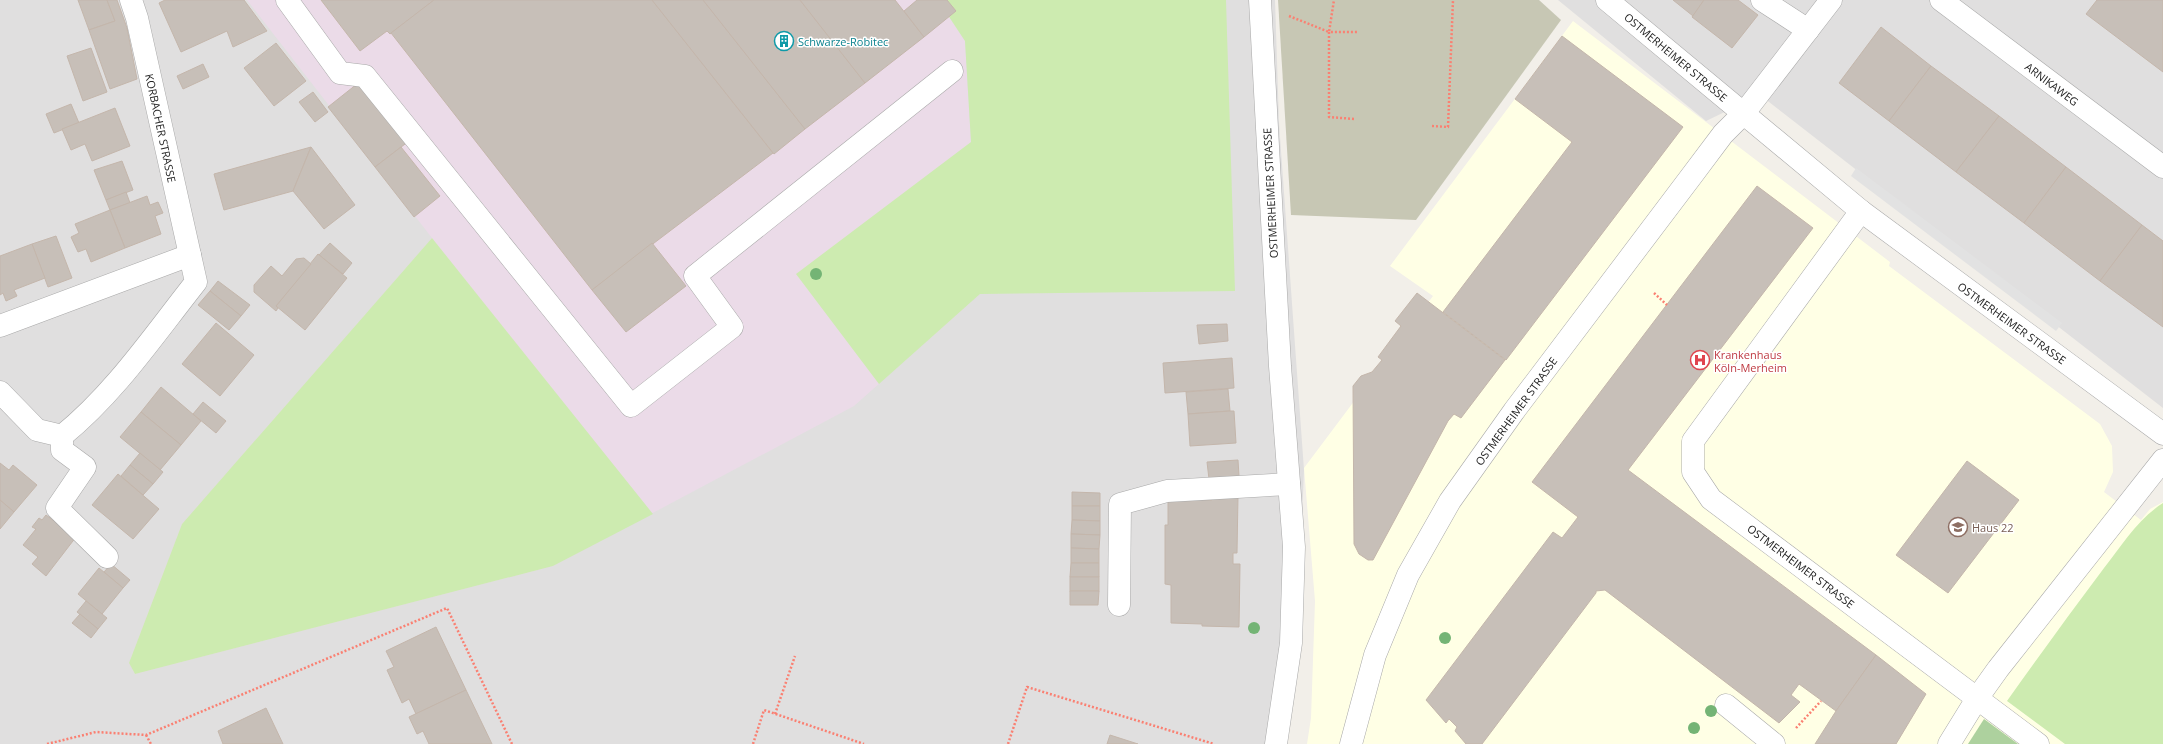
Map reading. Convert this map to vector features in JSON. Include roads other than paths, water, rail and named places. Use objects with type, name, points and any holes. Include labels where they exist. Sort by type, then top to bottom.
[{"type":"street","name":"KORBACHER STRASSE","points":[[62,436],[85,417],[129,366],[196,282],[137,18],[131,0]]},
{"type":"street","points":[[287,0],[340,73],[365,76],[631,406],[732,327],[695,276],[952,71]]},
{"type":"street","name":"OSTMERHEIMER STRASSE","points":[[1607,0],[1861,211],[2163,434]]},
{"type":"street","points":[[1762,0],[1808,30]]},
{"type":"street","points":[[1744,113],[1831,0]]},
{"type":"street","name":"ARNIKAWEG","points":[[1941,0],[2163,167]]},
{"type":"street","name":"OSTMERHEIMER STRASSE","points":[[1261,7],[1280,366],[1294,547],[1291,643],[1276,744]]},
{"type":"street","name":"OSTMERHEIMER STRASSE","points":[[1351,744],[1375,655],[1408,575],[1450,501],[1514,411],[1698,168],[1724,134],[1744,113]]},
{"type":"street","name":"OSTMERHEIMER STRASSE","points":[[1861,211],[1693,441],[1693,472],[1711,499],[1978,697],[2038,744]]},
{"type":"street","points":[[0,326],[190,256]]},
{"type":"street","points":[[0,392],[37,430],[62,436],[62,450],[84,467],[57,508],[107,557]]},
{"type":"street","points":[[1949,744],[1978,697],[2163,460]]},
{"type":"street","points":[[1119,605],[1120,504],[1167,491],[1289,484]]},
{"type":"street","points":[[1726,705],[1782,739]]},
{"type":"place","name":"Schwarze-Robitec","points":[[784,41]]},
{"type":"place","name":"Krankenhaus Köln-Merheim","points":[[1700,360]]},
{"type":"place","name":"Haus 22","points":[[1958,527]]}]
